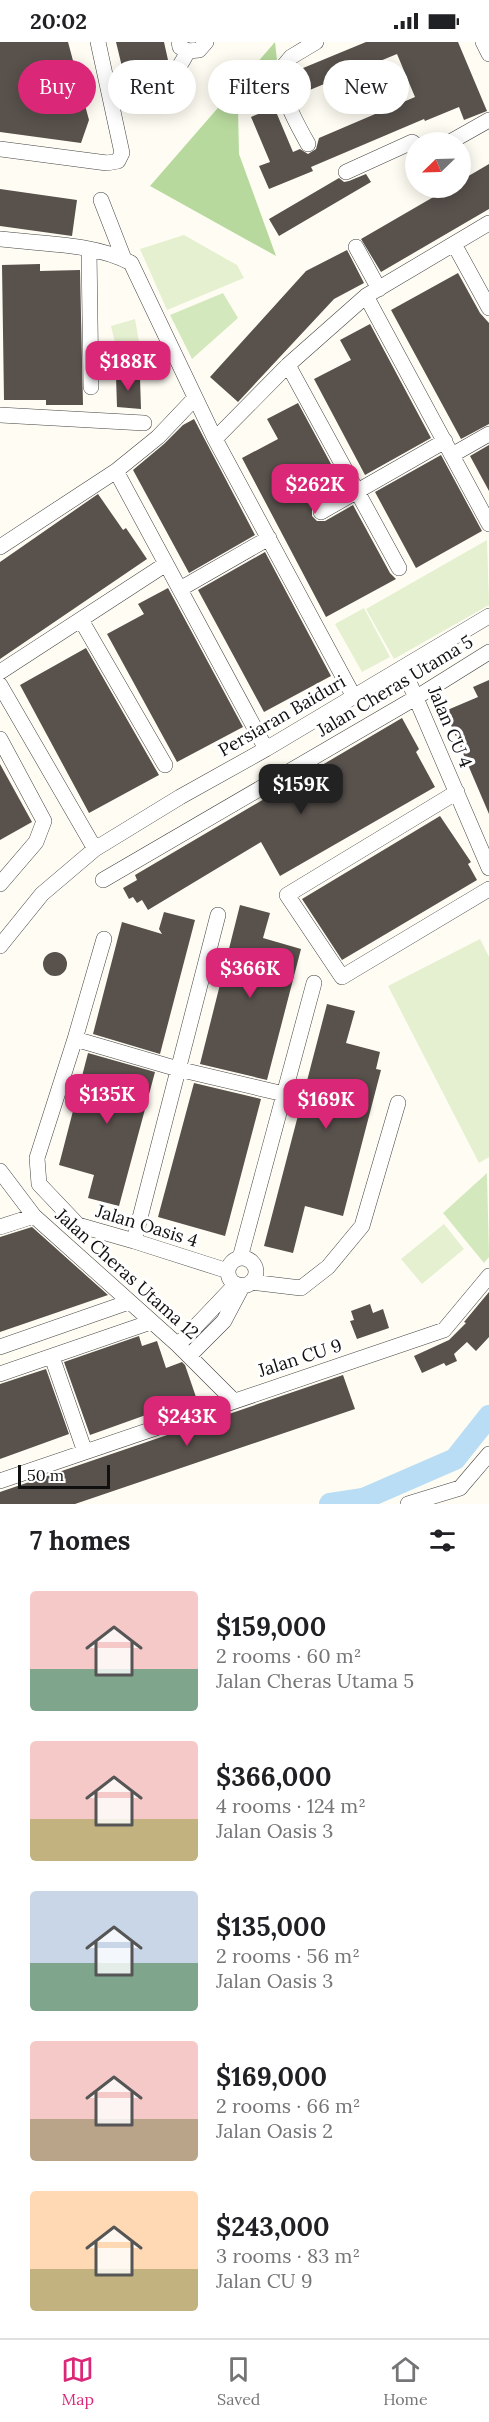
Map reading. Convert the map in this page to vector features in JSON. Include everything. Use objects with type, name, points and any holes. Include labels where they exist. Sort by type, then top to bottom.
[{"type":"street","points":[[0,149],[107,163],[118,161],[122,153],[98,42]]},
{"type":"street","points":[[184,46],[199,50],[206,42]]},
{"type":"street","points":[[308,144],[282,90],[281,69],[291,57],[316,42]]},
{"type":"street","points":[[483,42],[489,54]]},
{"type":"street","points":[[468,132],[489,120]]},
{"type":"street","points":[[346,172],[405,145]]},
{"type":"street","points":[[101,201],[124,259]]},
{"type":"street","points":[[215,439],[288,365],[373,293],[489,223]]},
{"type":"street","points":[[0,239],[89,250],[116,255],[131,263],[215,439],[354,697]]},
{"type":"street","points":[[454,244],[489,308]]},
{"type":"street","points":[[356,247],[373,293],[452,455],[489,524]]},
{"type":"street","points":[[89,250],[91,387]]},
{"type":"street","points":[[288,365],[399,568]]},
{"type":"street","points":[[0,547],[116,471],[158,437],[195,398]]},
{"type":"street","points":[[0,415],[144,423]]},
{"type":"street","points":[[452,455],[489,434]]},
{"type":"street","points":[[321,512],[445,441]]},
{"type":"street","points":[[116,471],[266,749]]},
{"type":"street","points":[[180,589],[268,538]]},
{"type":"street","points":[[0,672],[166,564]]},
{"type":"street","name":"Persiaran Baiduri","points":[[0,946],[42,894],[95,849],[489,616]]},
{"type":"street","points":[[81,620],[165,765]]},
{"type":"street","name":"Jalan Cheras Utama 5","points":[[103,880],[417,697],[489,652]]},
{"type":"street","name":"Jalan CU 4","points":[[404,668],[457,792],[484,840],[489,868]]},
{"type":"street","points":[[0,685],[95,849]]},
{"type":"street","points":[[0,739],[44,821],[36,842],[0,884]]},
{"type":"street","points":[[457,792],[288,895],[342,977],[489,889]]},
{"type":"street","points":[[134,1241],[218,915]]},
{"type":"street","name":"Jalan Oasis 4","points":[[104,939],[37,1158],[39,1184],[78,1226],[134,1241],[240,1281],[301,1288],[328,1267],[362,1227],[398,1103]]},
{"type":"street","points":[[240,1258],[314,983]]},
{"type":"street","points":[[75,1039],[178,1069],[284,1094]]},
{"type":"street","name":"Jalan Cheras Utama 12","points":[[0,1171],[34,1216],[183,1351],[234,1401]]},
{"type":"street","points":[[0,1227],[34,1216]]},
{"type":"street","points":[[183,1351],[224,1321],[240,1281],[234,1260],[247,1259],[256,1269],[255,1276],[240,1281]]},
{"type":"street","name":"Jalan CU 9","points":[[0,1481],[444,1330],[489,1276]]},
{"type":"street","points":[[0,1347],[129,1302]]},
{"type":"street","points":[[0,1374],[151,1322]]},
{"type":"street","points":[[51,1357],[85,1452]]},
{"type":"street","points":[[408,1504],[460,1488],[489,1454]]},
{"type":"green space","points":[[275,42],[277,60],[259,60]]},
{"type":"green space","points":[[212,114],[238,114],[239,154],[276,256],[150,186]]},
{"type":"green space","points":[[184,235],[237,265],[244,278],[167,310],[140,249]]},
{"type":"green space","points":[[223,293],[238,318],[192,359],[170,315]]},
{"type":"green space","points":[[135,319],[142,359],[120,364],[111,326]]},
{"type":"green space","points":[[487,540],[489,605],[394,659],[366,609]]},
{"type":"green space","points":[[364,608],[390,657],[362,672],[335,624]]},
{"type":"green space","points":[[480,939],[489,957],[489,1157],[479,1163],[388,986]]},
{"type":"green space","points":[[487,1173],[489,1257],[484,1263],[443,1213]]},
{"type":"green space","points":[[444,1224],[464,1249],[422,1284],[401,1259]]},
{"type":"building","points":[[0,42],[68,42],[73,60],[18,60],[18,114],[87,114],[89,120],[81,143],[0,132]]},
{"type":"building","points":[[116,42],[164,42],[168,60],[120,60]]},
{"type":"building","points":[[366,42],[458,42],[487,111],[464,120],[459,107],[425,121],[424,119],[311,167],[313,171],[269,189],[259,166],[270,162],[251,117],[258,114],[277,114],[293,152],[300,149],[308,154],[316,149],[319,138],[375,114],[409,114],[409,100],[415,97],[409,83],[409,60],[400,60],[397,54],[382,60],[323,60],[323,85],[311,89],[311,65]]},
{"type":"building","points":[[489,164],[489,209],[381,272],[361,239],[432,198],[471,198],[471,175]]},
{"type":"building","points":[[366,174],[371,182],[279,236],[269,219],[339,178],[344,182]]},
{"type":"building","points":[[0,189],[77,200],[72,236],[0,226]]},
{"type":"building","points":[[347,250],[364,283],[334,299],[238,402],[210,377],[306,271]]},
{"type":"building","points":[[40,264],[40,271],[80,270],[83,405],[46,405],[46,400],[4,400],[2,265]]},
{"type":"building","points":[[458,273],[480,313],[489,323],[489,424],[461,439],[391,310]]},
{"type":"building","points":[[370,324],[431,438],[365,475],[314,379],[351,360],[340,340]]},
{"type":"building","points":[[116,376],[140,378],[141,409],[117,407]]},
{"type":"building","points":[[298,403],[344,488],[316,504],[312,508],[312,516],[317,521],[325,521],[353,505],[390,573],[396,579],[326,617],[242,458],[278,439],[267,419]]},
{"type":"building","points":[[194,419],[255,535],[189,573],[133,470],[183,425]]},
{"type":"building","points":[[489,445],[489,491],[470,456]]},
{"type":"building","points":[[441,455],[482,531],[416,568],[375,492]]},
{"type":"building","points":[[98,494],[123,530],[126,528],[147,559],[0,659],[0,562]]},
{"type":"building","points":[[265,552],[331,676],[264,712],[198,590]]},
{"type":"building","points":[[168,588],[243,727],[177,762],[107,634],[144,614],[138,604]]},
{"type":"building","points":[[86,648],[159,775],[89,813],[20,685]]},
{"type":"building","points":[[489,680],[489,814],[445,711],[478,697],[473,687]]},
{"type":"building","points":[[402,718],[419,749],[416,752],[435,787],[280,876],[261,842],[148,910],[142,900],[137,903],[133,897],[129,899],[123,888],[137,880],[135,875]]},
{"type":"building","points":[[0,764],[32,822],[0,840]]},
{"type":"building","points":[[440,816],[471,862],[468,864],[477,880],[342,960],[302,899]]},
{"type":"building","points":[[240,905],[270,913],[263,938],[301,949],[267,1080],[200,1064]]},
{"type":"building","points":[[164,912],[195,920],[160,1054],[93,1034],[122,922],[162,934],[159,929]]},
{"type":"building","points":[[55,952],[63,956],[67,964],[63,972],[55,976],[47,972],[43,964],[47,956]]},
{"type":"building","points":[[327,1004],[355,1011],[346,1043],[380,1052],[376,1069],[381,1070],[343,1216],[305,1206],[293,1253],[264,1246]]},
{"type":"building","points":[[88,1053],[155,1072],[119,1206],[88,1198],[94,1175],[59,1165]]},
{"type":"building","points":[[194,1083],[261,1099],[225,1236],[158,1217]]},
{"type":"building","points":[[32,1227],[108,1295],[0,1332],[0,1237]]},
{"type":"building","points":[[489,1292],[489,1337],[476,1351],[467,1342],[454,1354],[457,1361],[446,1366],[444,1363],[422,1373],[414,1356],[449,1340],[466,1323],[464,1322]]},
{"type":"building","points":[[370,1304],[373,1313],[383,1309],[389,1328],[357,1339],[350,1321],[354,1320],[351,1311]]},
{"type":"building","points":[[139,1336],[142,1346],[157,1341],[166,1368],[182,1362],[185,1365],[196,1397],[90,1435],[64,1362]]},
{"type":"building","points":[[46,1369],[69,1434],[0,1459],[0,1384]]},
{"type":"building","points":[[343,1375],[355,1409],[75,1504],[0,1504],[0,1492]]},
{"type":"waterway","points":[[330,1504],[363,1499],[455,1459],[489,1416]]}]
